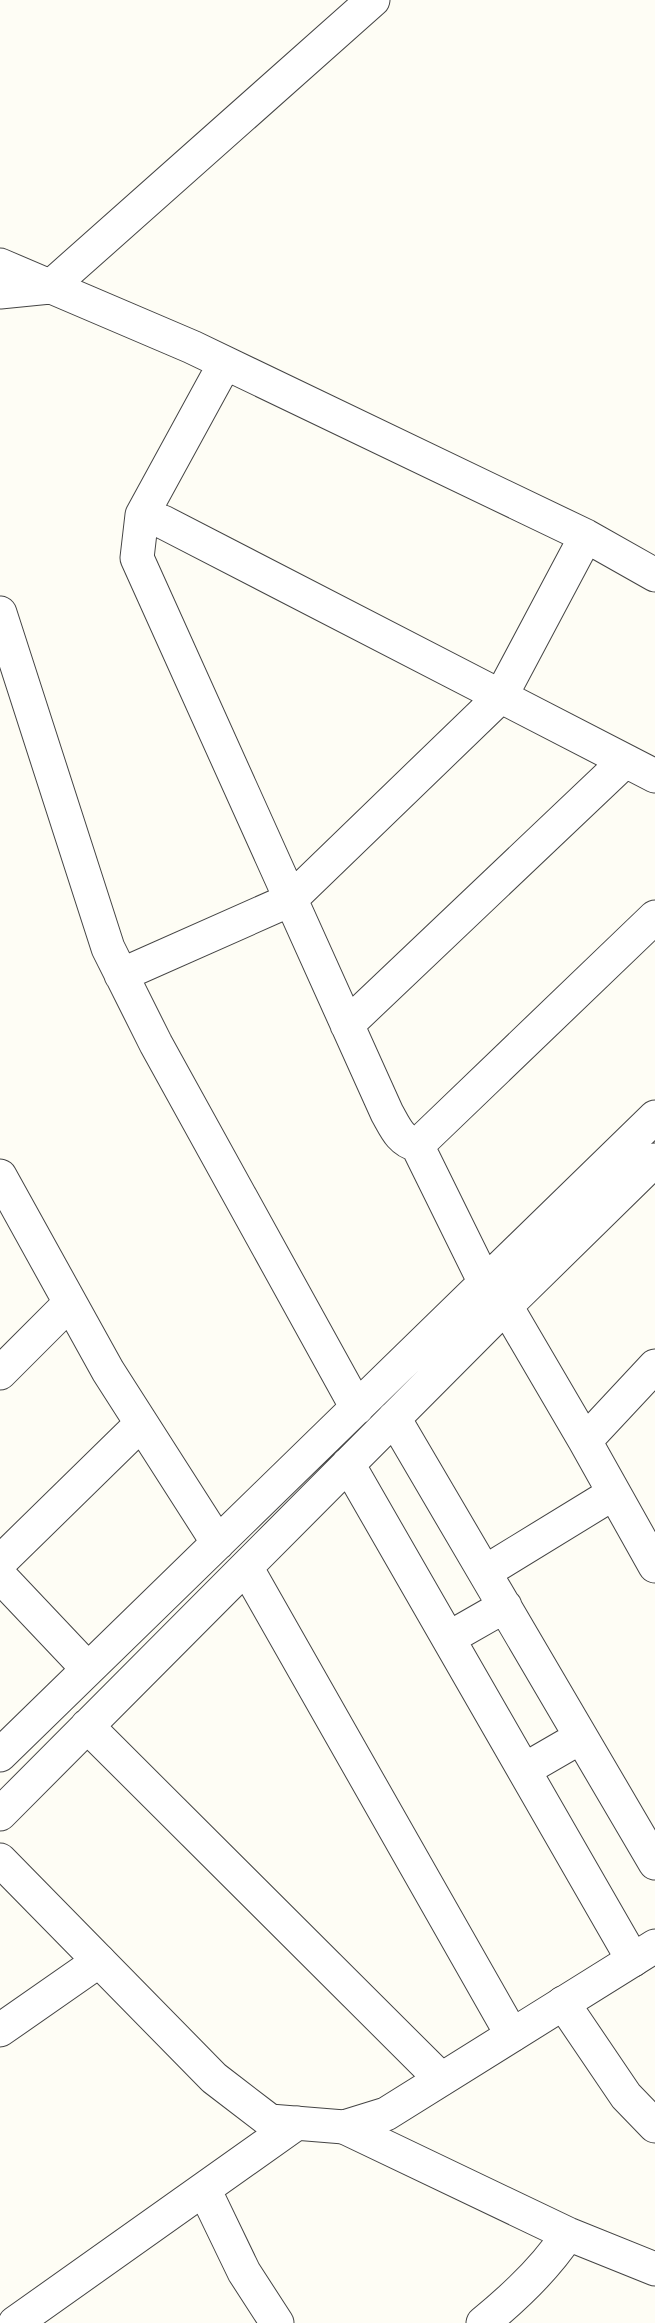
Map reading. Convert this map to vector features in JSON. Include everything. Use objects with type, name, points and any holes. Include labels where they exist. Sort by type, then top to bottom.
[{"type":"street","points":[[0,292],[50,287],[373,0]]},
{"type":"street","points":[[0,265],[225,363],[586,536],[655,575]]},
{"type":"street","points":[[225,363],[142,515],[137,558],[387,1113],[398,1133],[407,1142],[417,1145],[495,1295],[585,1441],[655,1566]]},
{"type":"street","points":[[142,515],[163,522],[655,776]]},
{"type":"street","points":[[122,975],[291,900],[501,696],[586,536]]},
{"type":"street","points":[[0,613],[108,948],[156,1044],[357,1408]]},
{"type":"street","points":[[347,1025],[625,761]]},
{"type":"street","points":[[417,1145],[655,917]]},
{"type":"street","points":[[0,1814],[394,1418],[495,1295],[655,1117]]},
{"type":"street","points":[[0,1755],[357,1408],[655,1160]]},
{"type":"street","points":[[0,1176],[108,1371],[218,1543]]},
{"type":"street","points":[[0,1373],[70,1303]]},
{"type":"street","points":[[585,1441],[655,1366]]},
{"type":"street","points":[[394,1418],[655,1863]]},
{"type":"street","points":[[0,1563],[141,1424]]},
{"type":"street","points":[[344,2127],[386,2114],[644,1953],[524,1770],[348,1464]]},
{"type":"street","points":[[485,1572],[614,1493]]},
{"type":"street","points":[[246,1567],[512,2035]]},
{"type":"street","points":[[0,1576],[87,1668]]},
{"type":"street","points":[[449,1638],[505,1606]]},
{"type":"street","points":[[87,1726],[441,2079]]},
{"type":"street","points":[[524,1770],[581,1737]]},
{"type":"street","points":[[0,1860],[214,2078],[270,2121],[344,2127],[568,2234],[655,2269]]},
{"type":"street","points":[[0,2030],[99,1961]]},
{"type":"street","points":[[563,2003],[626,2096],[655,2126]]},
{"type":"street","points":[[35,2317],[204,2189],[297,2123]]},
{"type":"street","points":[[204,2189],[244,2272],[277,2323]]},
{"type":"street","points":[[483,2323],[509,2302],[551,2259],[568,2234]]}]
